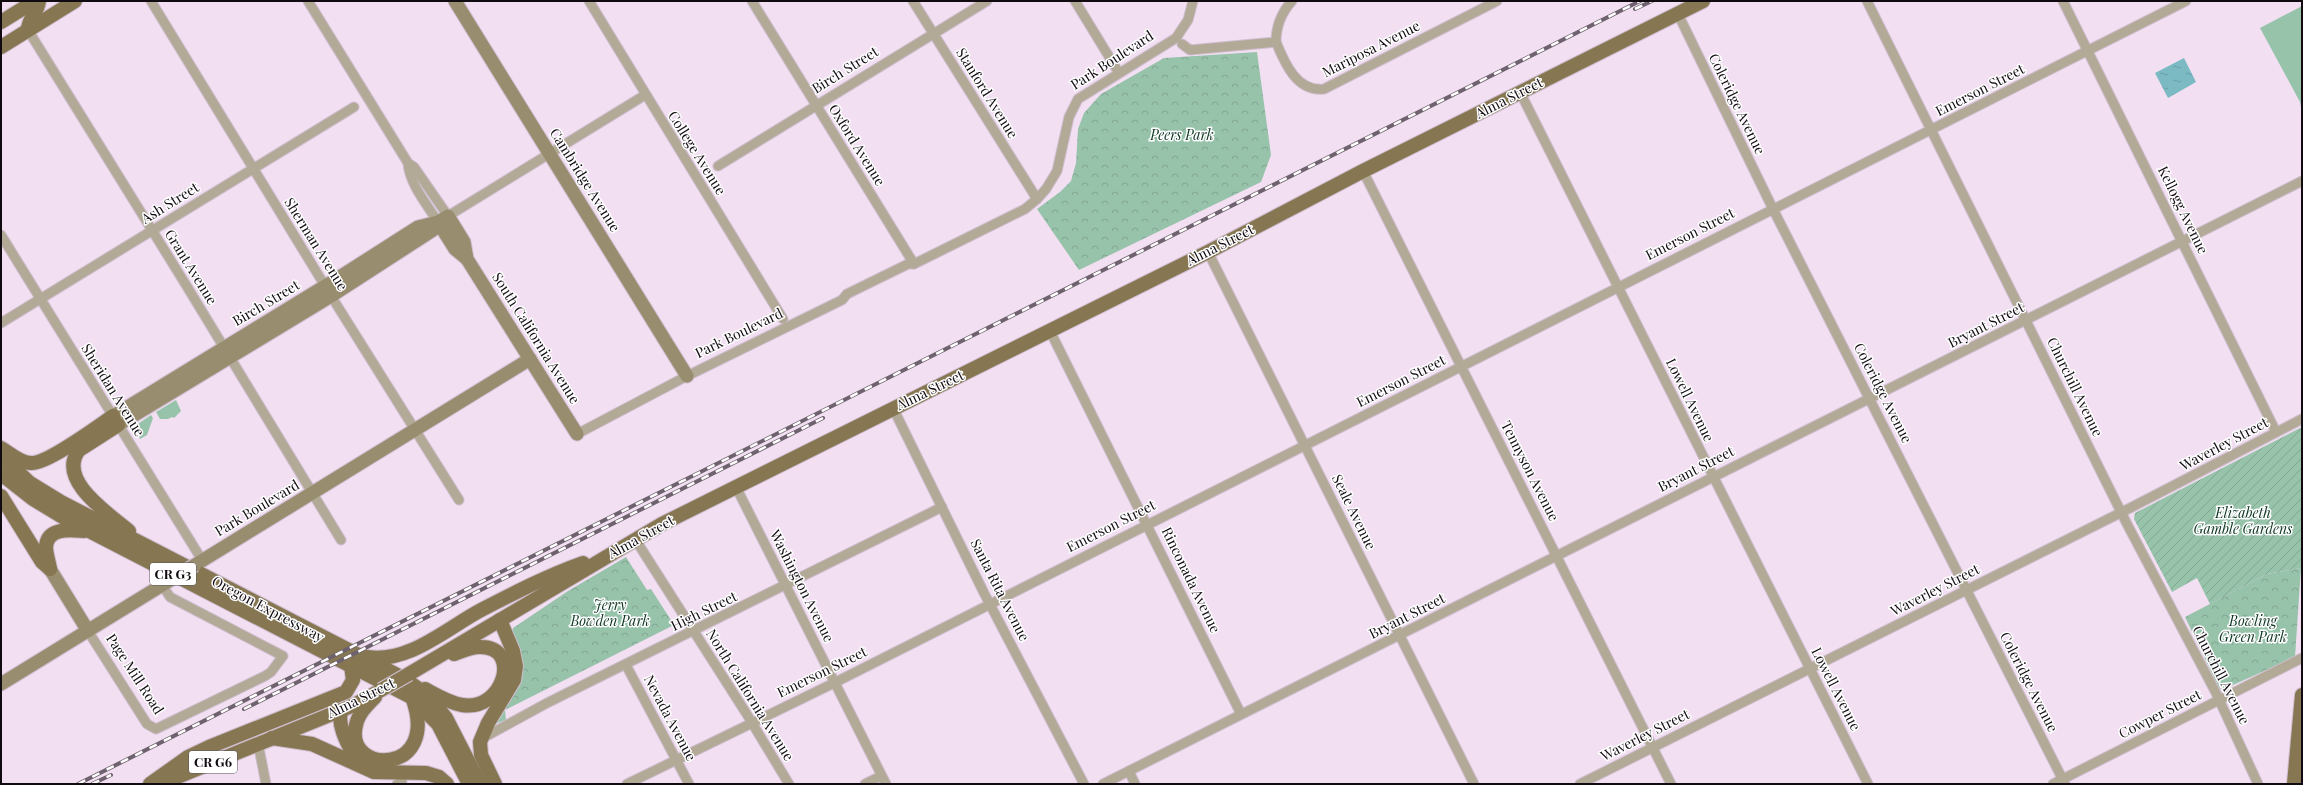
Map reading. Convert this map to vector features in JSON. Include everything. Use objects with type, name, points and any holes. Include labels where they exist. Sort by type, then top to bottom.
[{"type":"main road","points":[[1,22],[35,1]]},
{"type":"main road","points":[[28,30],[29,22],[38,11],[39,1]]},
{"type":"main road","points":[[6,44],[75,1]]},
{"type":"main road","name":"Alma Street","points":[[161,784],[264,740],[342,710],[407,677],[636,539],[736,487],[1208,252],[1363,171],[1703,1]]},
{"type":"main road","points":[[6,44],[18,21],[17,12]]},
{"type":"main road","points":[[1,448],[25,462],[37,463],[116,421]]},
{"type":"main road","points":[[116,421],[79,450],[75,455],[72,469],[78,482],[90,496],[144,543]]},
{"type":"main road","name":"Oregon Expressway","points":[[1,456],[20,474],[51,496],[144,543],[353,659],[411,697],[438,724],[469,784]]},
{"type":"main road","name":"Oregon Expressway","points":[[1,474],[44,506],[90,532],[353,659],[407,677],[428,696],[446,718],[480,784]]},
{"type":"main road","points":[[1,496],[42,562],[50,569]]},
{"type":"main road","points":[[50,569],[46,548],[50,537],[59,531],[90,532]]},
{"type":"main road","points":[[150,784],[188,757],[209,747],[346,692],[354,680],[353,659],[381,659],[402,654],[484,608],[552,575],[612,553]]},
{"type":"main road","points":[[495,784],[481,755],[480,742],[485,729],[510,687],[516,673],[514,654],[500,620]]},
{"type":"main road","points":[[407,677],[449,701],[470,705],[477,704],[491,697],[497,692],[504,679],[505,672],[502,659],[488,647],[476,647],[431,662]]},
{"type":"main road","points":[[381,690],[361,713],[355,731],[360,750],[376,760],[397,759],[413,744],[419,724],[411,697]]},
{"type":"main road","points":[[2295,784],[2302,695]]},
{"type":"main road","points":[[342,710],[340,716],[350,749],[357,762],[368,770]]},
{"type":"main road","points":[[264,740],[312,744],[368,770],[380,773],[426,773],[439,778],[447,784]]},
{"type":"street","name":"Sherman Avenue","points":[[151,1],[328,291],[459,500]]},
{"type":"street","name":"South California Avenue","points":[[308,1],[408,163],[408,170],[419,192],[464,242],[468,259],[577,434]]},
{"type":"street","name":"Cambridge Avenue","points":[[455,1],[687,376]]},
{"type":"street","name":"College Avenue","points":[[588,1],[783,319]]},
{"type":"street","name":"Oxford Avenue","points":[[752,1],[914,264]]},
{"type":"street","name":"Stanford Avenue","points":[[913,1],[1037,199]]},
{"type":"street","name":"Birch Street","points":[[718,166],[987,1]]},
{"type":"street","points":[[1075,1],[1119,72]]},
{"type":"street","name":"Park Boulevard","points":[[577,434],[687,376],[846,300],[847,294],[908,264],[914,264],[1025,209],[1046,189],[1057,171],[1069,117],[1075,103],[1088,92],[1119,72],[1176,38],[1188,20],[1193,1]]},
{"type":"street","points":[[1182,44],[1190,50],[1276,42],[1276,32],[1280,18],[1292,1]]},
{"type":"street","name":"Mariposa Avenue","points":[[1276,42],[1294,77],[1300,83],[1315,90],[1324,89],[1497,1]]},
{"type":"street","name":"Churchill Avenue","points":[[1868,1],[2122,512],[2219,700],[2258,784]]},
{"type":"street","name":"Kellogg Avenue","points":[[2063,1],[2276,432]]},
{"type":"street","name":"Emerson Street","points":[[627,784],[834,682],[2186,1]]},
{"type":"street","name":"Coleridge Avenue","points":[[1678,14],[1773,209],[2064,782]]},
{"type":"street","name":"Grant Avenue","points":[[28,30],[341,540]]},
{"type":"street","name":"Lowell Avenue","points":[[1520,92],[1868,784]]},
{"type":"street","name":"Birch Street","points":[[116,421],[328,291],[433,230],[443,219],[645,95]]},
{"type":"street","name":"Ash Street","points":[[1,323],[354,107]]},
{"type":"street","name":"Tennyson Avenue","points":[[1363,171],[1671,784]]},
{"type":"street","name":"Bryant Street","points":[[1103,784],[1557,556],[1712,476],[1870,399],[2302,181]]},
{"type":"street","name":"Sheridan Avenue","points":[[1,235],[116,421],[199,562]]},
{"type":"street","name":"Seale Avenue","points":[[1208,252],[1306,444],[1474,784]]},
{"type":"street","name":"Rinconada Avenue","points":[[1050,331],[1241,714]]},
{"type":"street","name":"Park Boulevard","points":[[1,684],[530,359]]},
{"type":"street","name":"Santa Rita Avenue","points":[[893,408],[990,603],[1084,784]]},
{"type":"street","name":"Waverley Street","points":[[1580,784],[2122,512],[2302,419]]},
{"type":"street","name":"Washington Avenue","points":[[736,487],[883,780]]},
{"type":"street","name":"High Street","points":[[480,742],[485,736],[942,507]]},
{"type":"street","name":"North California Avenue","points":[[636,539],[752,722],[789,784]]},
{"type":"street","name":"Page Mill Road","points":[[50,569],[147,724],[156,729],[265,676],[284,656],[170,597],[167,582]]},
{"type":"street","name":"Cowper Street","points":[[2053,784],[2064,782],[2302,658]]},
{"type":"street","name":"Nevada Avenue","points":[[626,665],[689,784]]},
{"type":"street","points":[[264,740],[266,784]]},
{"type":"street","points":[[1129,771],[1135,784]]},
{"type":"street","points":[[865,784],[883,780]]},
{"type":"street","points":[[2295,784],[2302,781]]},
{"type":"green space","points":[[2302,6],[2301,107],[2300,102],[2260,28]]},
{"type":"green space","name":"Peers Park","points":[[1257,52],[1271,155],[1261,182],[1079,270],[1037,209],[1060,192],[1071,181],[1076,163],[1078,129],[1084,113],[1101,94],[1164,58]]},
{"type":"green space","points":[[176,400],[181,411],[174,418],[160,419],[156,412]]},
{"type":"green space","points":[[151,415],[153,418],[147,435],[140,439],[135,426]]},
{"type":"green space","name":"Elizabeth Gamble Gardens","points":[[2302,427],[2301,568],[2267,574],[2210,604],[2197,578],[2172,592],[2134,519],[2135,513]]},
{"type":"green space","name":"Jerry Bowden Park","points":[[626,557],[647,590],[651,589],[678,631],[672,626],[505,710],[506,720],[492,725],[513,628],[568,591]]},
{"type":"green space","name":"Bowling Green Park","points":[[2301,568],[2295,657],[2222,690],[2218,686],[2185,617],[2267,574]]},
{"type":"water","points":[[2184,58],[2196,82],[2168,98],[2155,73]]},
{"type":"railway","points":[[78,784],[1640,1]]},
{"type":"railway","points":[[1635,9],[1652,1]]},
{"type":"railway","points":[[244,709],[823,418]]},
{"type":"railway","points":[[92,784],[111,775]]}]
